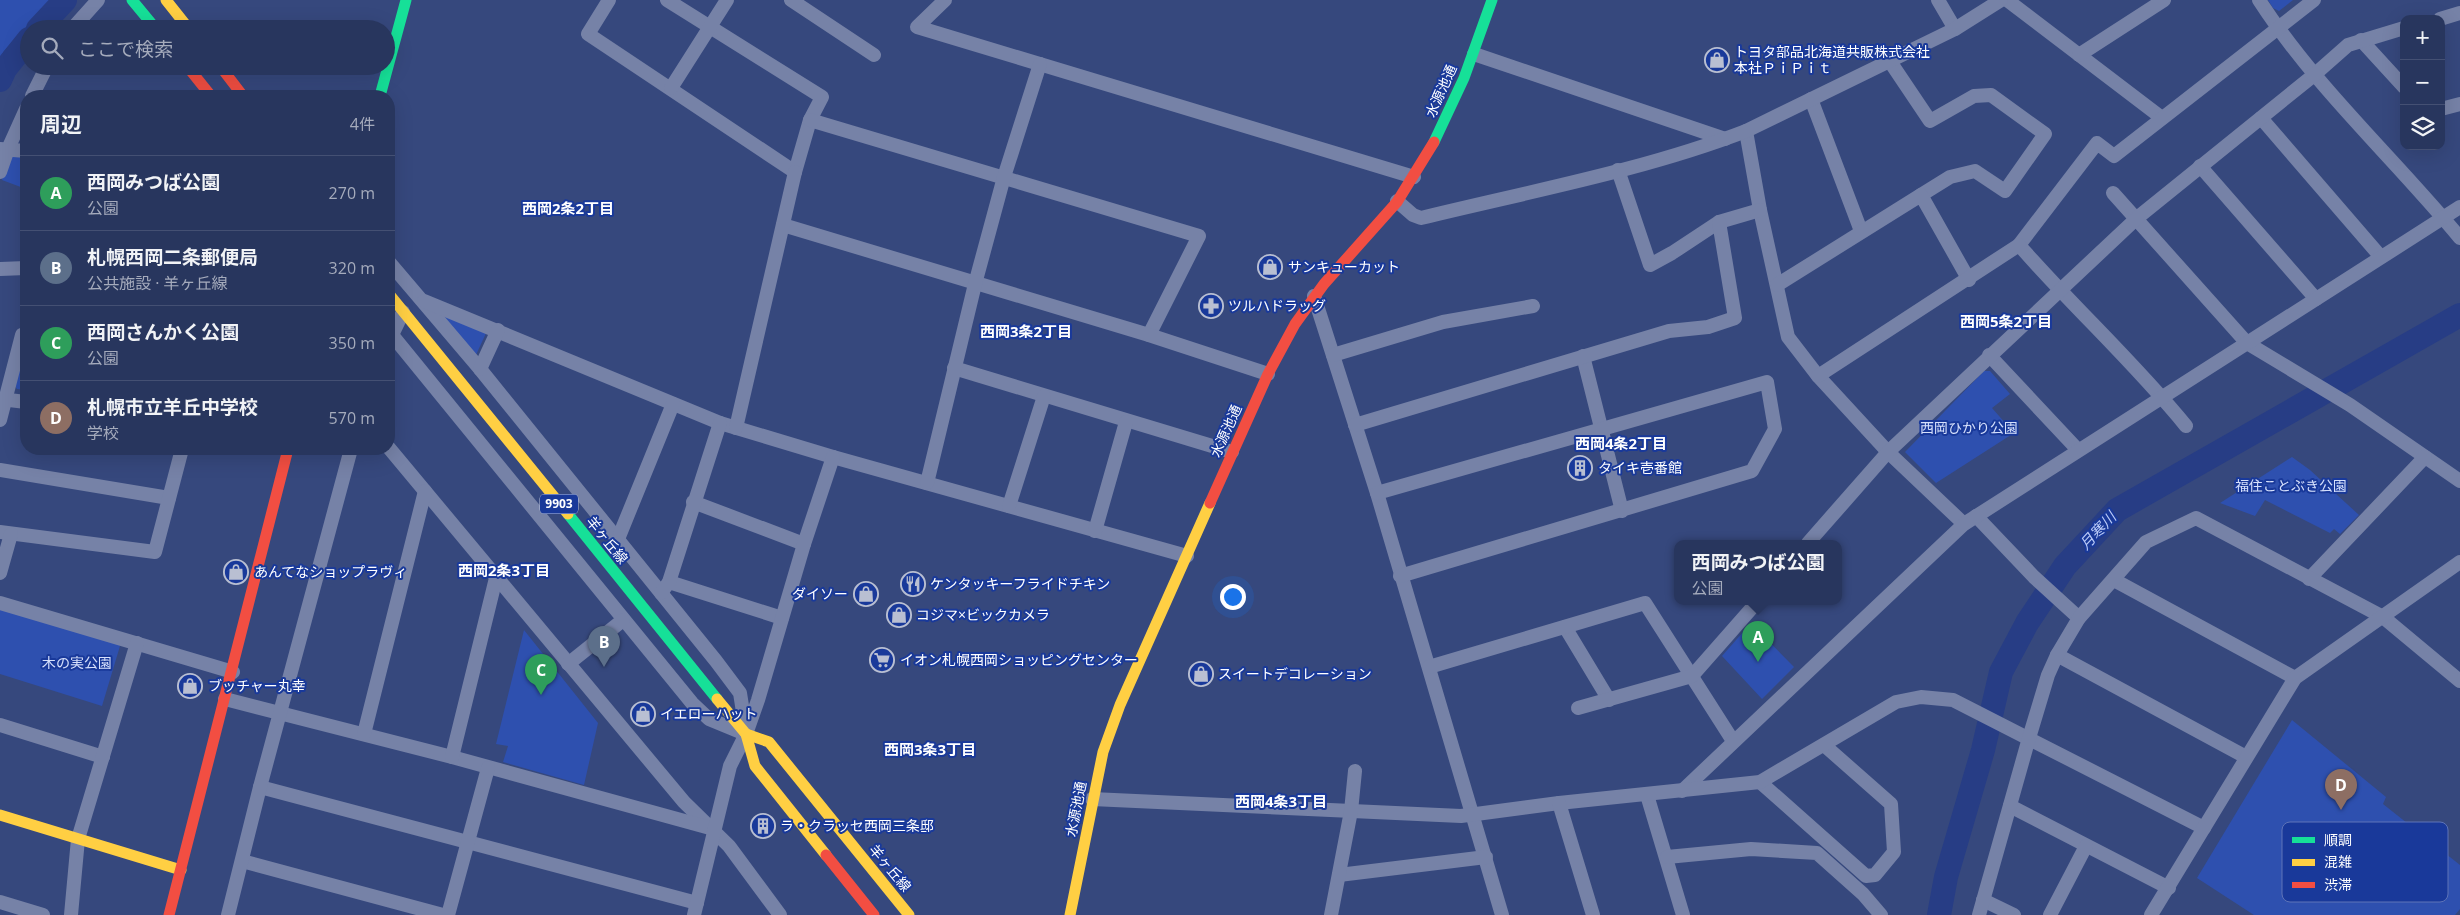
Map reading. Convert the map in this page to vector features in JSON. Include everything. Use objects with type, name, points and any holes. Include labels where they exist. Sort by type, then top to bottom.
[{"type":"street","points":[[80,20],[98,0]]},
{"type":"street","points":[[132,0],[149,20]]},
{"type":"street","points":[[166,0],[182,20]]},
{"type":"street","points":[[395,41],[406,0]]},
{"type":"street","points":[[609,0],[588,34],[795,172]]},
{"type":"street","points":[[667,0],[708,28],[822,97],[810,120],[795,172],[736,428]]},
{"type":"street","points":[[671,88],[727,0]]},
{"type":"street","points":[[791,0],[812,6],[874,55]]},
{"type":"street","points":[[945,0],[917,27],[1414,177]]},
{"type":"street","name":"水源池通","points":[[1070,915],[1103,752],[1120,705],[1232,452],[1268,374],[1295,323],[1314,296],[1397,201],[1414,177],[1445,120],[1474,54],[1492,0]]},
{"type":"street","points":[[1938,0],[1955,29]]},
{"type":"street","points":[[1397,201],[1413,215],[1421,218],[1618,170],[1725,139],[1746,131],[1955,29],[2001,0]]},
{"type":"street","points":[[2007,0],[2162,118]]},
{"type":"street","points":[[2079,55],[2164,0]]},
{"type":"street","points":[[2259,0],[2277,28],[2314,75],[2460,238]]},
{"type":"street","points":[[1818,376],[1969,280],[2018,245],[2097,143],[2114,156],[2314,0]]},
{"type":"street","points":[[2445,18],[2460,13]]},
{"type":"street","points":[[1811,540],[1888,452],[2137,218],[2314,75],[2348,45],[2400,29]]},
{"type":"street","points":[[2362,40],[2400,83]]},
{"type":"street","points":[[1474,54],[1725,139]]},
{"type":"street","points":[[1777,285],[1950,176],[1975,171],[2005,192],[2045,134],[1991,95],[1974,96],[1930,121],[1889,60]]},
{"type":"street","points":[[927,483],[975,284],[1004,177],[1040,64]]},
{"type":"street","points":[[35,90],[42,75]]},
{"type":"street","points":[[194,75],[206,90]]},
{"type":"street","points":[[227,75],[238,90]]},
{"type":"street","points":[[382,90],[386,75]]},
{"type":"street","points":[[1811,99],[1861,231]]},
{"type":"street","points":[[2445,108],[2460,104]]},
{"type":"street","points":[[2260,118],[2381,257]]},
{"type":"street","points":[[0,172],[3,149],[20,119]]},
{"type":"street","points":[[810,120],[1199,236],[1150,335]]},
{"type":"street","points":[[1746,131],[1760,210],[1788,338],[1818,376],[1888,452],[1970,520],[2079,618]]},
{"type":"street","points":[[3,149],[20,150]]},
{"type":"street","points":[[2200,166],[2316,299]]},
{"type":"street","points":[[1618,170],[1650,265],[1719,222],[1760,210]]},
{"type":"street","points":[[2113,193],[2247,342],[2350,405],[2460,481]]},
{"type":"street","points":[[1921,195],[1969,280]]},
{"type":"street","points":[[1682,791],[1970,520],[2460,207]]},
{"type":"street","points":[[1355,425],[1669,331],[1708,327],[1735,318],[1719,222]]},
{"type":"street","points":[[783,225],[1150,335],[1268,374]]},
{"type":"street","points":[[2018,245],[2058,291],[2162,397],[2186,426]]},
{"type":"street","points":[[0,268],[20,268]]},
{"type":"street","points":[[395,269],[424,301],[618,539],[665,587],[740,693],[746,734]]},
{"type":"street","points":[[1314,296],[1377,493],[1400,576],[1474,813],[1502,915]]},
{"type":"street","points":[[424,301],[720,423],[1187,556]]},
{"type":"street","name":"羊ヶ丘線","points":[[395,302],[746,734],[755,766],[874,915]]},
{"type":"street","points":[[1333,355],[1443,322],[1533,306]]},
{"type":"street","points":[[395,329],[403,312]]},
{"type":"street","points":[[480,369],[498,330]]},
{"type":"street","points":[[395,339],[692,703],[709,719],[746,734]]},
{"type":"street","points":[[0,420],[3,399],[20,342]]},
{"type":"street","points":[[1583,356],[1622,511]]},
{"type":"street","points":[[1989,356],[2078,450]]},
{"type":"street","points":[[954,368],[1126,422],[1232,452]]},
{"type":"street","points":[[1377,493],[1767,382],[1775,429],[1752,472],[1400,576]]},
{"type":"street","points":[[1009,506],[1044,396]]},
{"type":"street","points":[[3,399],[20,401]]},
{"type":"street","points":[[618,539],[672,404]]},
{"type":"street","points":[[1095,531],[1126,422]]},
{"type":"street","points":[[665,587],[720,423]]},
{"type":"street","points":[[0,573],[6,533],[155,552],[180,455]]},
{"type":"street","points":[[169,915],[233,672],[287,455]]},
{"type":"street","points":[[228,915],[349,455]]},
{"type":"street","points":[[395,455],[684,802],[714,830],[770,909],[780,915]]},
{"type":"street","points":[[260,788],[469,843],[695,909],[730,766],[746,734],[804,544],[834,457]]},
{"type":"street","points":[[2308,579],[2425,457]]},
{"type":"street","points":[[0,470],[169,498]]},
{"type":"street","points":[[364,734],[425,491]]},
{"type":"street","points":[[693,502],[804,544]]},
{"type":"street","points":[[1979,915],[2010,806],[2023,735],[2048,674],[2079,618],[2146,542],[2196,518],[2382,617],[2460,681]]},
{"type":"street","points":[[2151,915],[2295,678],[2382,617],[2458,568]]},
{"type":"street","points":[[452,758],[496,578]]},
{"type":"street","points":[[2114,580],[2295,678]]},
{"type":"street","points":[[665,587],[782,618]]},
{"type":"street","points":[[0,603],[233,672]]},
{"type":"street","points":[[1428,667],[1645,603],[1733,742]]},
{"type":"street","points":[[1578,708],[1692,676],[1754,605]]},
{"type":"street","points":[[568,664],[623,620]]},
{"type":"street","points":[[1565,627],[1609,700]]},
{"type":"street","points":[[71,915],[78,840],[137,643]]},
{"type":"street","points":[[2058,655],[2246,758]]},
{"type":"street","points":[[1092,799],[1461,816],[1559,803],[1760,782],[1896,702],[1921,697],[1953,700],[2204,828]]},
{"type":"street","points":[[225,699],[364,734],[714,830]]},
{"type":"street","points":[[0,725],[103,757]]},
{"type":"street","name":"羊ヶ丘線","points":[[746,734],[769,742],[909,915]]},
{"type":"street","points":[[1760,782],[1866,876],[1875,875],[1894,852],[1891,804],[1824,745]]},
{"type":"street","points":[[448,915],[488,768]]},
{"type":"street","points":[[1331,915],[1351,810],[1356,771]]},
{"type":"street","points":[[1647,794],[1683,915]]},
{"type":"street","points":[[1559,803],[1593,915]]},
{"type":"street","points":[[2010,806],[2168,888]]},
{"type":"street","points":[[0,815],[181,870]]},
{"type":"street","points":[[2050,915],[2086,846]]},
{"type":"street","points":[[1667,858],[1752,849],[1817,854],[1864,894],[1875,913]]},
{"type":"street","points":[[1339,875],[1486,857]]},
{"type":"street","points":[[242,861],[443,915]]},
{"type":"street","points":[[1983,900],[2014,915]]},
{"type":"street","points":[[0,902],[43,915]]},
{"type":"green space","points":[[0,0],[51,0],[33,20],[20,20],[20,34],[4,51],[0,60]]},
{"type":"green space","points":[[2268,0],[2293,0],[2279,11],[2273,8]]},
{"type":"green space","points":[[8,154],[20,154],[20,187],[2,180]]},
{"type":"green space","points":[[438,309],[488,329],[475,357]]},
{"type":"green space","points":[[20,366],[20,389],[14,385]]},
{"type":"green space","name":"西岡ひかり公園","points":[[1984,371],[1990,371],[2010,394],[1992,408],[2014,433],[1936,483],[1905,452]]},
{"type":"green space","name":"福住ことぶき公園","points":[[2292,457],[2310,470],[2359,515],[2340,534],[2334,529],[2330,533],[2265,500],[2255,516],[2220,503]]},
{"type":"green space","name":"木の実公園","points":[[0,607],[118,639],[120,646],[102,706],[0,674]]},
{"type":"green space","points":[[1751,623],[1794,667],[1762,699],[1722,656]]},
{"type":"green space","points":[[524,630],[598,723],[584,785],[503,762],[508,746],[496,744]]},
{"type":"green space","points":[[2292,720],[2386,797],[2383,804],[2406,822],[2282,822],[2282,902],[2448,902],[2448,855],[2460,865],[2460,909],[2455,915],[2254,915],[2197,878]]},
{"type":"waterway","points":[[46,20],[65,0]]},
{"type":"waterway","points":[[0,80],[5,69],[20,50]]},
{"type":"waterway","name":"月寒川","points":[[1939,915],[1946,877],[1983,750],[2001,672],[2027,623],[2065,566],[2117,510],[2460,315]]},
{"type":"traffic: fast","points":[[132,0],[149,20]]},
{"type":"traffic: fast","points":[[395,41],[406,0]]},
{"type":"traffic: fast","points":[[1434,142],[1464,78],[1492,0]]},
{"type":"traffic: fast","points":[[382,90],[386,75]]},
{"type":"traffic: fast","points":[[568,514],[717,699]]},
{"type":"traffic: slow","points":[[166,0],[182,20]]},
{"type":"traffic: slow","points":[[395,301],[568,514]]},
{"type":"traffic: slow","points":[[1070,915],[1103,752],[1120,705],[1210,503]]},
{"type":"traffic: slow","points":[[717,699],[746,734],[755,766],[826,855]]},
{"type":"traffic: slow","points":[[746,734],[769,742],[909,915]]},
{"type":"traffic: slow","points":[[0,815],[181,870]]},
{"type":"traffic: jam","points":[[194,75],[206,90]]},
{"type":"traffic: jam","points":[[227,75],[238,90]]},
{"type":"traffic: jam","points":[[1210,503],[1268,374],[1295,324],[1324,284],[1397,202],[1434,142]]},
{"type":"traffic: jam","points":[[169,915],[286,455]]},
{"type":"traffic: jam","points":[[826,855],[874,915]]},
{"type":"place","name":"トヨタ部品北海道共販株式会社 本社ＰｉＰｉｔ","points":[[1717,60]]},
{"type":"place","name":"サンキューカット","points":[[1270,267]]},
{"type":"place","name":"ツルハドラッグ","points":[[1211,306]]},
{"type":"place","name":"タイキ壱番館","points":[[1580,468]]},
{"type":"place","name":"あんてなショップラヴィ","points":[[236,572]]},
{"type":"place","name":"ケンタッキーフライドチキン","points":[[913,584]]},
{"type":"place","name":"ダイソー","points":[[866,594]]},
{"type":"place","name":"コジマ×ビックカメラ","points":[[899,615]]},
{"type":"place","name":"イオン札幌西岡ショッピングセンター","points":[[882,660]]},
{"type":"place","name":"西岡みつば公園","points":[[1758,662]]},
{"type":"place","name":"札幌西岡二条郵便局","points":[[604,667]]},
{"type":"place","name":"スイートデコレーション","points":[[1201,674]]},
{"type":"place","name":"ブッチャー丸幸","points":[[190,686]]},
{"type":"place","name":"西岡さんかく公園","points":[[541,695]]},
{"type":"place","name":"イエローハット","points":[[643,714]]},
{"type":"place","name":"札幌市立羊丘中学校","points":[[2341,810]]},
{"type":"place","name":"ラ・クラッセ西岡三条邸","points":[[763,826]]},
{"type":"district","name":"西岡2条2丁目","points":[[568,209]]},
{"type":"district","name":"西岡5条2丁目","points":[[2006,322]]},
{"type":"district","name":"西岡3条2丁目","points":[[1026,332]]},
{"type":"district","name":"西岡4条2丁目","points":[[1621,444]]},
{"type":"district","name":"西岡2条3丁目","points":[[504,571]]},
{"type":"district","name":"西岡3条3丁目","points":[[930,750]]},
{"type":"district","name":"西岡4条3丁目","points":[[1281,802]]}]
